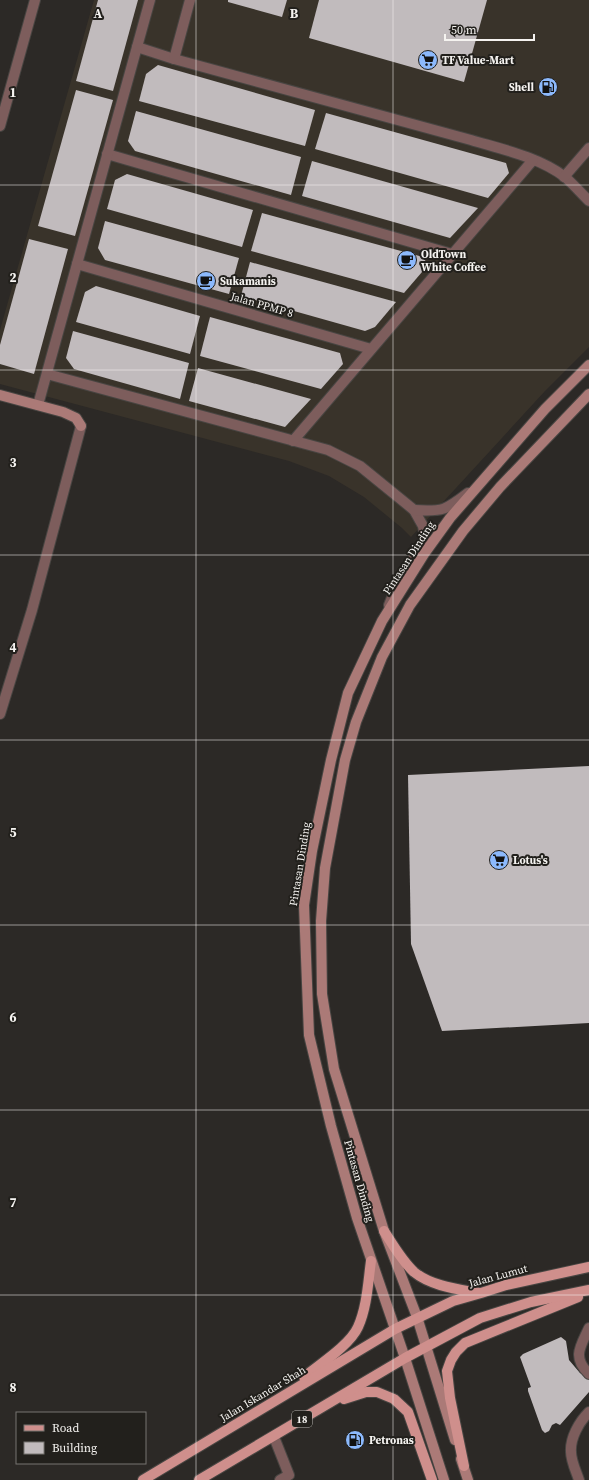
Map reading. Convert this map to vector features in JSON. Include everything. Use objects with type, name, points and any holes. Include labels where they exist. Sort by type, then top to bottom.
[{"type":"main road","name":"Pintasan Dinding","points":[[444,1480],[405,1358],[357,1218],[331,1126],[309,1035],[304,905],[312,851],[331,760],[348,693],[382,622],[424,554],[450,518],[545,408],[589,365]]},
{"type":"main road","name":"Pintasan Dinding","points":[[468,1480],[425,1347],[417,1317],[384,1232],[334,1069],[322,994],[321,921],[325,868],[345,760],[356,722],[382,657],[410,604],[464,531],[500,487],[589,394]]},
{"type":"main road","points":[[0,395],[63,412],[76,418],[81,426]]},
{"type":"main road","points":[[384,1232],[403,1259],[414,1271],[426,1280],[446,1286],[481,1293]]},
{"type":"main road","points":[[270,1404],[345,1345],[358,1328],[364,1308],[371,1261]]},
{"type":"main road","name":"Jalan Lumut","points":[[395,1329],[417,1317],[453,1301],[506,1285],[589,1267]]},
{"type":"main road","points":[[464,1466],[450,1398],[447,1371],[456,1352],[465,1343],[589,1291]]},
{"type":"main road","name":"18","points":[[199,1480],[405,1358],[480,1318],[531,1302],[589,1291]]},
{"type":"main road","name":"Jalan Iskandar Shah","points":[[143,1480],[395,1329]]},
{"type":"main road","points":[[329,1403],[366,1392],[377,1392],[394,1399],[408,1412],[432,1480]]},
{"type":"street","points":[[0,126],[35,0]]},
{"type":"street","points":[[38,405],[150,0]]},
{"type":"street","points":[[174,59],[190,0]]},
{"type":"street","points":[[137,47],[174,59],[471,140],[533,160],[564,177],[589,201]]},
{"type":"street","points":[[564,177],[589,148]]},
{"type":"street","points":[[107,154],[452,254]]},
{"type":"street","points":[[293,441],[533,160]]},
{"type":"street","name":"Jalan PPMP 8","points":[[77,264],[371,349]]},
{"type":"street","points":[[47,374],[328,450],[360,466],[414,510],[423,526],[425,538],[397,585],[382,622]]},
{"type":"street","points":[[0,714],[32,610],[81,426]]},
{"type":"street","points":[[414,510],[444,510],[480,485]]},
{"type":"street","points":[[589,1328],[579,1347],[578,1358],[581,1367],[589,1374]]},
{"type":"street","points":[[579,1480],[571,1452],[572,1438],[580,1423],[589,1413]]},
{"type":"street","points":[[274,1436],[289,1475],[280,1480]]},
{"type":"shaded area","points":[[94,0],[589,0],[589,347],[545,391],[411,537],[364,497],[329,476],[289,461],[0,384],[0,330]]},
{"type":"building","points":[[98,0],[138,0],[113,91],[76,81]]},
{"type":"building","points":[[228,0],[287,0],[282,17],[228,2]]},
{"type":"building","name":"TF Value-Mart","points":[[319,0],[487,0],[464,82],[309,38]]},
{"type":"building","points":[[158,65],[315,110],[305,146],[139,101],[146,74]]},
{"type":"building","points":[[76,90],[113,100],[75,236],[38,226]]},
{"type":"building","points":[[136,111],[301,157],[291,195],[135,151],[128,141]]},
{"type":"building","points":[[326,113],[506,163],[509,173],[488,198],[315,149]]},
{"type":"building","points":[[312,161],[478,208],[450,238],[302,196]]},
{"type":"building","points":[[127,174],[253,210],[242,247],[107,209],[115,180]]},
{"type":"building","points":[[262,213],[423,257],[428,265],[404,293],[251,251]]},
{"type":"building","points":[[105,221],[239,258],[229,294],[105,260],[98,248]]},
{"type":"building","points":[[29,239],[68,249],[34,374],[0,364],[0,345]]},
{"type":"building","points":[[250,262],[396,302],[375,327],[365,331],[241,296]]},
{"type":"building","points":[[96,286],[200,316],[190,354],[76,322],[85,292]]},
{"type":"building","points":[[210,317],[340,353],[343,364],[321,389],[200,356]]},
{"type":"building","points":[[73,331],[189,363],[180,399],[74,369],[66,358]]},
{"type":"building","points":[[198,368],[311,399],[285,427],[189,401]]},
{"type":"building","name":"Lotus's","points":[[589,766],[589,1023],[442,1031],[411,944],[408,775]]},
{"type":"building","points":[[561,1337],[566,1341],[569,1360],[580,1373],[589,1378],[589,1392],[560,1425],[556,1423],[552,1425],[549,1431],[545,1433],[542,1430],[528,1391],[528,1388],[531,1387],[520,1357],[523,1354]]},
{"type":"place","name":"TF Value-Mart","points":[[428,60]]},
{"type":"place","name":"Shell","points":[[548,87]]},
{"type":"place","name":"OldTown White Coffee","points":[[407,260]]},
{"type":"place","name":"Sukamanis","points":[[206,281]]},
{"type":"place","name":"Lotus's","points":[[499,860]]},
{"type":"place","name":"Petronas","points":[[355,1440]]}]
